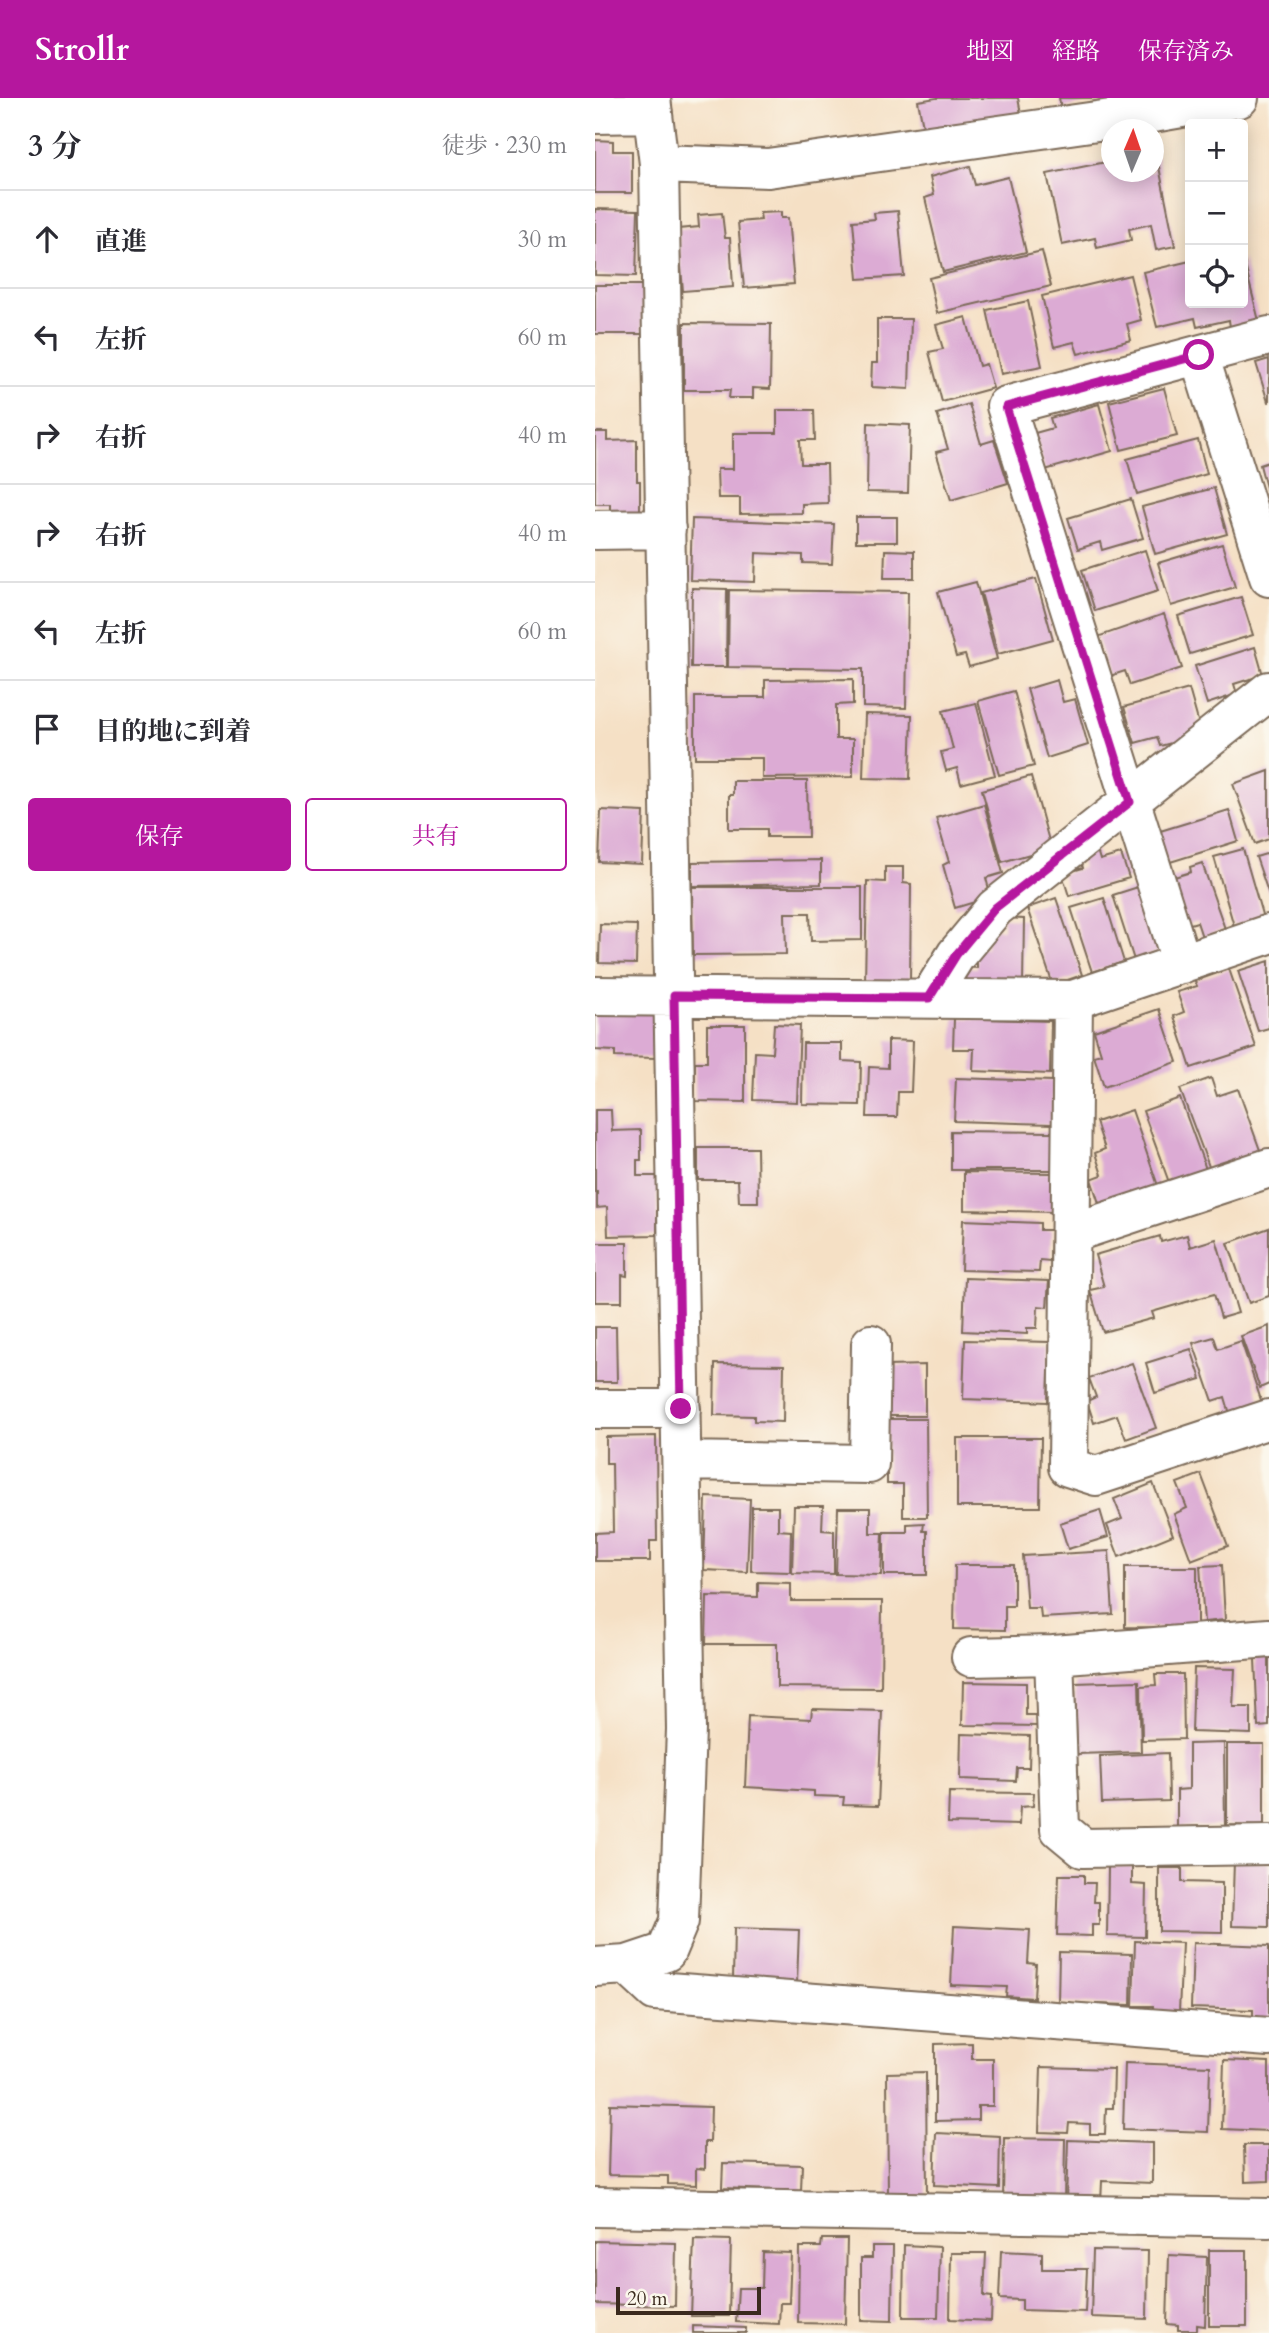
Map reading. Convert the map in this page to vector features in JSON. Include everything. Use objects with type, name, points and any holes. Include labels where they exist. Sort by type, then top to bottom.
[{"type":"street","points":[[659,164],[768,168],[1153,113],[1239,98]]},
{"type":"street","points":[[595,114],[652,105],[659,164],[686,1729],[679,1922],[666,1951],[611,1966]]},
{"type":"street","points":[[1182,964],[1006,407],[1269,336]]},
{"type":"street","points":[[1199,355],[1269,577]]},
{"type":"street","points":[[595,530],[666,529]]},
{"type":"street","points":[[929,998],[956,955],[995,908],[1269,691]]},
{"type":"street","points":[[595,996],[1073,1000],[1269,934]]},
{"type":"street","points":[[1073,1000],[1068,1467],[1096,1476],[1269,1419]]},
{"type":"street","points":[[1072,1233],[1269,1168]]},
{"type":"street","points":[[682,1461],[869,1464],[871,1344]]},
{"type":"street","points":[[595,1409],[681,1409]]},
{"type":"street","points":[[971,1657],[1054,1655],[1269,1638]]},
{"type":"street","points":[[1054,1655],[1060,1829],[1083,1848],[1269,1845]]},
{"type":"street","points":[[611,1966],[655,1991],[1269,2037]]},
{"type":"street","points":[[595,2207],[1269,2218]]},
{"type":"building","points":[[936,98],[1018,98],[1021,114],[924,131],[918,101]]},
{"type":"building","points":[[1059,98],[1102,98],[1102,100],[1061,108]]},
{"type":"building","points":[[595,140],[613,141],[613,151],[632,151],[632,193],[595,193]]},
{"type":"building","points":[[1101,163],[1101,182],[1162,182],[1175,246],[1156,250],[1151,224],[1129,229],[1131,240],[1097,248],[1095,238],[1062,245],[1047,174]]},
{"type":"building","points":[[970,166],[975,185],[1008,177],[1026,252],[943,272],[925,198],[934,195],[930,177]]},
{"type":"building","points":[[595,209],[638,210],[636,276],[595,275]]},
{"type":"building","points":[[898,211],[904,276],[858,279],[853,221],[875,219],[874,213]]},
{"type":"building","points":[[781,212],[781,218],[788,218],[794,284],[744,288],[738,222],[761,220],[760,213]]},
{"type":"building","points":[[722,213],[725,238],[730,238],[733,287],[683,291],[678,229],[699,227],[698,215]]},
{"type":"building","points":[[1042,251],[1051,286],[937,313],[929,278]]},
{"type":"building","points":[[1185,262],[1185,308],[1248,308],[1248,277],[1259,321],[1230,327],[1229,320],[1197,327],[1195,318],[1157,327],[1143,272]]},
{"type":"building","points":[[1130,275],[1141,320],[1127,324],[1131,340],[1078,354],[1074,342],[1054,347],[1042,296]]},
{"type":"building","points":[[595,285],[642,285],[642,334],[595,334]]},
{"type":"building","points":[[1028,301],[1042,366],[1001,374],[987,310]]},
{"type":"building","points":[[966,317],[979,366],[986,364],[993,388],[942,402],[929,352],[943,349],[936,325]]},
{"type":"building","points":[[877,319],[911,319],[909,389],[871,387],[872,363],[877,363]]},
{"type":"building","points":[[684,323],[771,324],[770,389],[753,388],[753,398],[729,398],[730,390],[684,390]]},
{"type":"building","points":[[1269,359],[1269,402],[1268,402],[1256,363]]},
{"type":"building","points":[[1164,388],[1177,436],[1121,450],[1109,402]]},
{"type":"building","points":[[969,404],[981,444],[994,440],[1008,483],[951,500],[936,452],[948,449],[937,414]]},
{"type":"building","points":[[1099,404],[1112,451],[1045,470],[1035,433],[1053,428],[1050,418]]},
{"type":"building","points":[[777,410],[814,410],[815,440],[800,440],[801,464],[827,464],[828,503],[802,504],[802,513],[740,514],[740,498],[718,498],[717,469],[733,469],[733,433],[777,433]]},
{"type":"building","points":[[868,423],[910,425],[908,493],[867,492]]},
{"type":"building","points":[[595,432],[607,432],[607,441],[637,440],[640,522],[610,523],[610,504],[595,504]]},
{"type":"building","points":[[1198,440],[1207,474],[1137,494],[1127,459]]},
{"type":"building","points":[[1269,462],[1269,495],[1268,495],[1260,465]]},
{"type":"building","points":[[1214,488],[1227,534],[1155,554],[1142,507]]},
{"type":"building","points":[[1131,499],[1143,538],[1102,550],[1100,542],[1078,549],[1068,518]]},
{"type":"building","points":[[856,517],[897,517],[897,542],[856,542]]},
{"type":"building","points":[[692,519],[834,524],[832,564],[803,563],[803,555],[756,553],[755,582],[690,580]]},
{"type":"building","points":[[1222,544],[1235,587],[1171,606],[1158,563]]},
{"type":"building","points":[[885,550],[914,551],[914,578],[884,578]]},
{"type":"building","points":[[1145,550],[1158,591],[1095,611],[1082,570]]},
{"type":"building","points":[[1036,579],[1053,639],[998,654],[981,593]]},
{"type":"building","points":[[976,582],[997,659],[969,667],[965,655],[956,657],[938,592]]},
{"type":"building","points":[[692,588],[727,589],[726,667],[691,667]]},
{"type":"building","points":[[729,590],[908,592],[906,708],[863,707],[863,669],[728,667]]},
{"type":"building","points":[[1241,597],[1253,635],[1190,654],[1178,616]]},
{"type":"building","points":[[1164,614],[1182,668],[1130,685],[1125,671],[1110,676],[1097,637]]},
{"type":"building","points":[[1255,647],[1263,675],[1234,684],[1237,694],[1207,704],[1195,666]]},
{"type":"building","points":[[853,679],[853,704],[836,705],[836,739],[853,739],[853,777],[762,778],[762,758],[695,758],[695,697],[765,697],[765,680]]},
{"type":"building","points":[[1057,680],[1063,702],[1075,699],[1088,745],[1047,758],[1027,689]]},
{"type":"building","points":[[1189,689],[1202,735],[1160,746],[1157,737],[1135,743],[1124,707]]},
{"type":"building","points":[[1014,691],[1034,766],[999,775],[978,701]]},
{"type":"building","points":[[976,703],[995,775],[961,784],[957,768],[946,771],[941,752],[953,749],[943,711]]},
{"type":"building","points":[[865,714],[912,715],[910,779],[863,778]]},
{"type":"building","points":[[1269,771],[1269,839],[1255,844],[1233,784]]},
{"type":"building","points":[[1031,776],[1051,848],[1002,862],[982,790]]},
{"type":"building","points":[[733,781],[807,781],[808,837],[767,837],[767,829],[729,829],[729,795],[733,795]]},
{"type":"building","points":[[984,804],[1003,873],[986,878],[991,897],[955,908],[943,865],[949,862],[936,818]]},
{"type":"building","points":[[601,810],[644,812],[642,864],[599,862]]},
{"type":"building","points":[[1229,810],[1238,841],[1167,863],[1157,832]]},
{"type":"building","points":[[1243,849],[1263,918],[1234,926],[1214,857]]},
{"type":"building","points":[[1097,850],[1100,860],[1121,854],[1129,878],[1069,896],[1062,874],[1083,868],[1080,856]]},
{"type":"building","points":[[1269,853],[1269,895],[1256,857]]},
{"type":"building","points":[[821,860],[821,884],[692,886],[692,862]]},
{"type":"building","points":[[1202,863],[1225,929],[1202,937],[1197,922],[1187,925],[1171,878],[1191,872],[1190,867]]},
{"type":"building","points":[[885,867],[903,867],[903,883],[911,884],[910,983],[865,982],[867,881],[885,882]]},
{"type":"building","points":[[692,887],[862,887],[862,940],[811,941],[810,913],[785,913],[786,954],[693,955]]},
{"type":"building","points":[[1138,887],[1158,952],[1134,960],[1113,895]]},
{"type":"building","points":[[1056,898],[1082,975],[1053,985],[1027,908]]},
{"type":"building","points":[[1104,898],[1124,962],[1092,972],[1071,908]]},
{"type":"building","points":[[1003,918],[1024,919],[1023,985],[958,984],[958,967],[977,968],[977,948],[987,948],[988,930],[1003,929]]},
{"type":"building","points":[[600,924],[637,925],[636,964],[599,963]]},
{"type":"building","points":[[1269,961],[1269,1028],[1258,1031],[1238,971]]},
{"type":"building","points":[[1229,969],[1256,1047],[1191,1068],[1174,1016],[1184,1012],[1177,992],[1197,986],[1195,981]]},
{"type":"building","points":[[595,1006],[658,1008],[657,1058],[615,1057],[615,1051],[595,1050]]},
{"type":"building","points":[[1159,1009],[1177,1062],[1104,1087],[1094,1056],[1101,1054],[1094,1031]]},
{"type":"building","points":[[954,1018],[1051,1021],[1050,1074],[973,1071],[974,1049],[953,1049]]},
{"type":"building","points":[[774,1024],[800,1025],[797,1102],[753,1100],[755,1052],[772,1053]]},
{"type":"building","points":[[707,1025],[745,1025],[745,1102],[695,1101],[695,1062],[707,1062]]},
{"type":"building","points":[[888,1040],[913,1041],[911,1092],[898,1092],[897,1117],[867,1117],[869,1067],[888,1068]]},
{"type":"building","points":[[803,1043],[842,1043],[842,1061],[861,1062],[860,1105],[802,1104]]},
{"type":"building","points":[[956,1078],[1053,1081],[1052,1124],[954,1121]]},
{"type":"building","points":[[1211,1078],[1217,1096],[1238,1089],[1261,1153],[1211,1172],[1180,1089]]},
{"type":"building","points":[[1180,1098],[1207,1172],[1170,1185],[1143,1111]]},
{"type":"building","points":[[595,1110],[611,1110],[612,1131],[641,1130],[641,1160],[637,1160],[637,1176],[657,1176],[657,1235],[608,1236],[607,1207],[597,1208],[595,1192]]},
{"type":"building","points":[[1132,1110],[1158,1186],[1102,1212],[1091,1179],[1102,1175],[1095,1153],[1105,1149],[1096,1122]]},
{"type":"building","points":[[951,1131],[1053,1132],[1053,1170],[951,1170]]},
{"type":"building","points":[[698,1148],[757,1148],[758,1202],[739,1202],[738,1180],[698,1180]]},
{"type":"building","points":[[964,1172],[1053,1173],[1053,1212],[964,1210]]},
{"type":"building","points":[[963,1220],[1040,1223],[1040,1230],[1051,1230],[1050,1261],[1040,1260],[1039,1272],[961,1270]]},
{"type":"building","points":[[1269,1228],[1269,1296],[1249,1303],[1228,1243]]},
{"type":"building","points":[[1187,1235],[1190,1247],[1216,1239],[1238,1313],[1221,1318],[1214,1294],[1152,1312],[1154,1318],[1103,1332],[1090,1290],[1104,1287],[1095,1255],[1160,1236],[1161,1242]]},
{"type":"building","points":[[595,1243],[627,1243],[627,1276],[622,1275],[622,1302],[595,1302]]},
{"type":"building","points":[[965,1278],[1049,1281],[1047,1307],[1038,1306],[1037,1328],[1027,1328],[1027,1334],[963,1331]]},
{"type":"building","points":[[1269,1326],[1269,1384],[1260,1388],[1241,1336]]},
{"type":"building","points":[[595,1327],[616,1327],[617,1382],[595,1382]]},
{"type":"building","points":[[1214,1337],[1218,1349],[1241,1341],[1262,1403],[1230,1414],[1225,1397],[1213,1401],[1193,1343]]},
{"type":"building","points":[[965,1340],[1050,1342],[1048,1402],[963,1399]]},
{"type":"building","points":[[1191,1349],[1201,1379],[1155,1393],[1146,1363]]},
{"type":"building","points":[[1132,1363],[1156,1428],[1126,1439],[1117,1415],[1094,1423],[1087,1401],[1096,1397],[1089,1378]]},
{"type":"building","points":[[715,1364],[784,1365],[783,1422],[754,1421],[754,1416],[714,1415]]},
{"type":"building","points":[[925,1365],[925,1416],[887,1416],[886,1366]]},
{"type":"building","points":[[887,1419],[926,1419],[927,1517],[903,1517],[903,1484],[887,1484]]},
{"type":"building","points":[[656,1436],[657,1541],[650,1541],[650,1561],[595,1561],[595,1533],[613,1532],[612,1463],[606,1463],[606,1437]]},
{"type":"building","points":[[957,1438],[1041,1438],[1040,1507],[957,1507]]},
{"type":"building","points":[[1201,1474],[1228,1546],[1191,1560],[1174,1514],[1187,1508],[1177,1483]]},
{"type":"building","points":[[1153,1483],[1173,1535],[1119,1557],[1107,1525],[1122,1519],[1114,1499]]},
{"type":"building","points":[[706,1497],[750,1499],[747,1572],[704,1570]]},
{"type":"building","points":[[794,1506],[823,1506],[822,1530],[834,1531],[834,1574],[792,1573]]},
{"type":"building","points":[[752,1507],[778,1507],[778,1530],[791,1531],[790,1572],[751,1571]]},
{"type":"building","points":[[838,1508],[870,1508],[870,1533],[883,1533],[881,1575],[836,1574]]},
{"type":"building","points":[[1100,1510],[1108,1537],[1068,1549],[1060,1523]]},
{"type":"building","points":[[924,1523],[923,1531],[927,1531],[927,1575],[884,1575],[884,1532],[907,1532],[907,1524]]},
{"type":"building","points":[[1109,1551],[1113,1614],[1041,1618],[1040,1608],[1027,1608],[1023,1556]]},
{"type":"building","points":[[955,1565],[1014,1565],[1014,1606],[1005,1606],[1005,1630],[954,1629]]},
{"type":"building","points":[[1222,1565],[1225,1620],[1204,1622],[1200,1566]]},
{"type":"building","points":[[1125,1567],[1197,1567],[1197,1628],[1125,1627]]},
{"type":"building","points":[[758,1582],[791,1583],[791,1601],[882,1601],[881,1688],[777,1687],[777,1644],[706,1644],[707,1596],[758,1597]]},
{"type":"building","points":[[1269,1658],[1269,1726],[1258,1727],[1255,1659]]},
{"type":"building","points":[[1194,1668],[1235,1669],[1233,1707],[1251,1707],[1251,1734],[1192,1732]]},
{"type":"building","points":[[1155,1674],[1183,1674],[1184,1739],[1142,1740],[1141,1686],[1156,1685]]},
{"type":"building","points":[[1139,1681],[1141,1752],[1077,1754],[1075,1683]]},
{"type":"building","points":[[963,1682],[1026,1683],[1026,1715],[1037,1715],[1037,1726],[962,1725]]},
{"type":"building","points":[[812,1709],[882,1711],[878,1806],[843,1805],[844,1797],[814,1796],[814,1791],[745,1787],[748,1716],[811,1719]]},
{"type":"building","points":[[961,1734],[1030,1736],[1029,1768],[1017,1768],[1016,1781],[960,1779]]},
{"type":"building","points":[[1224,1743],[1225,1826],[1177,1827],[1177,1790],[1189,1789],[1189,1744]]},
{"type":"building","points":[[1227,1744],[1264,1744],[1264,1826],[1227,1825]]},
{"type":"building","points":[[1168,1753],[1169,1801],[1102,1803],[1100,1756]]},
{"type":"building","points":[[949,1792],[1034,1793],[1033,1806],[1020,1807],[1019,1825],[948,1823]]},
{"type":"building","points":[[1234,1861],[1269,1863],[1269,1927],[1232,1926]]},
{"type":"building","points":[[1108,1867],[1132,1867],[1132,1884],[1146,1885],[1145,1937],[1107,1936]]},
{"type":"building","points":[[1159,1868],[1182,1868],[1182,1882],[1222,1883],[1222,1932],[1159,1931]]},
{"type":"building","points":[[1059,1875],[1084,1875],[1084,1883],[1095,1883],[1094,1902],[1099,1902],[1099,1925],[1092,1925],[1092,1936],[1057,1935]]},
{"type":"building","points":[[954,1926],[1030,1930],[1028,1963],[1036,1964],[1034,1998],[1006,1996],[1007,1987],[951,1985]]},
{"type":"building","points":[[734,1928],[799,1930],[797,1983],[733,1981]]},
{"type":"building","points":[[1135,1941],[1182,1943],[1179,2012],[1153,2011],[1153,2006],[1133,2006]]},
{"type":"building","points":[[1193,1943],[1269,1946],[1269,2018],[1253,2018],[1253,2010],[1191,2008]]},
{"type":"building","points":[[1059,1952],[1132,1954],[1131,2005],[1058,2003]]},
{"type":"building","points":[[972,2043],[972,2059],[993,2059],[993,2106],[978,2106],[978,2120],[935,2121],[935,2044]]},
{"type":"building","points":[[1224,2060],[1269,2062],[1269,2131],[1222,2129]]},
{"type":"building","points":[[1125,2063],[1210,2066],[1208,2132],[1123,2129]]},
{"type":"building","points":[[1041,2067],[1114,2069],[1113,2108],[1106,2108],[1105,2134],[1090,2134],[1090,2124],[1069,2123],[1068,2133],[1039,2132]]},
{"type":"building","points":[[926,2072],[927,2197],[888,2197],[887,2073]]},
{"type":"building","points":[[610,2104],[711,2107],[710,2142],[705,2142],[705,2169],[696,2168],[696,2185],[668,2184],[668,2176],[608,2175]]},
{"type":"building","points":[[936,2133],[1000,2136],[999,2188],[934,2185]]},
{"type":"building","points":[[1004,2138],[1065,2139],[1064,2202],[1003,2201]]},
{"type":"building","points":[[1068,2140],[1152,2143],[1152,2183],[1102,2181],[1101,2203],[1066,2202]]},
{"type":"building","points":[[1244,2145],[1269,2145],[1269,2181],[1245,2182]]},
{"type":"building","points":[[723,2163],[802,2165],[801,2191],[722,2188]]},
{"type":"building","points":[[694,2239],[731,2240],[729,2316],[691,2316]]},
{"type":"building","points":[[822,2239],[847,2239],[845,2324],[798,2323],[799,2247],[821,2247]]},
{"type":"building","points":[[595,2241],[676,2243],[675,2306],[595,2304]]},
{"type":"building","points":[[904,2245],[940,2247],[938,2317],[903,2317]]},
{"type":"building","points":[[872,2246],[893,2246],[892,2321],[861,2320],[861,2258],[872,2258]]},
{"type":"building","points":[[1093,2250],[1148,2251],[1147,2319],[1091,2317]]},
{"type":"building","points":[[1209,2250],[1247,2250],[1247,2326],[1209,2326]]},
{"type":"building","points":[[1001,2251],[1042,2253],[1042,2269],[1087,2269],[1085,2312],[1022,2310],[1022,2300],[999,2299]]},
{"type":"building","points":[[763,2252],[791,2253],[789,2303],[780,2303],[779,2324],[736,2322],[738,2288],[762,2288]]},
{"type":"building","points":[[951,2253],[986,2253],[984,2296],[992,2297],[991,2321],[950,2319]]},
{"type":"building","points":[[1169,2255],[1207,2257],[1205,2326],[1197,2325],[1197,2330],[1178,2330],[1178,2325],[1167,2324]]},
{"type":"building","points":[[693,2326],[746,2328],[746,2333],[693,2333]]},
{"type":"route","points":[[681,1409],[674,996],[929,998],[956,955],[995,908],[1130,802],[1006,407],[1199,355]]}]
